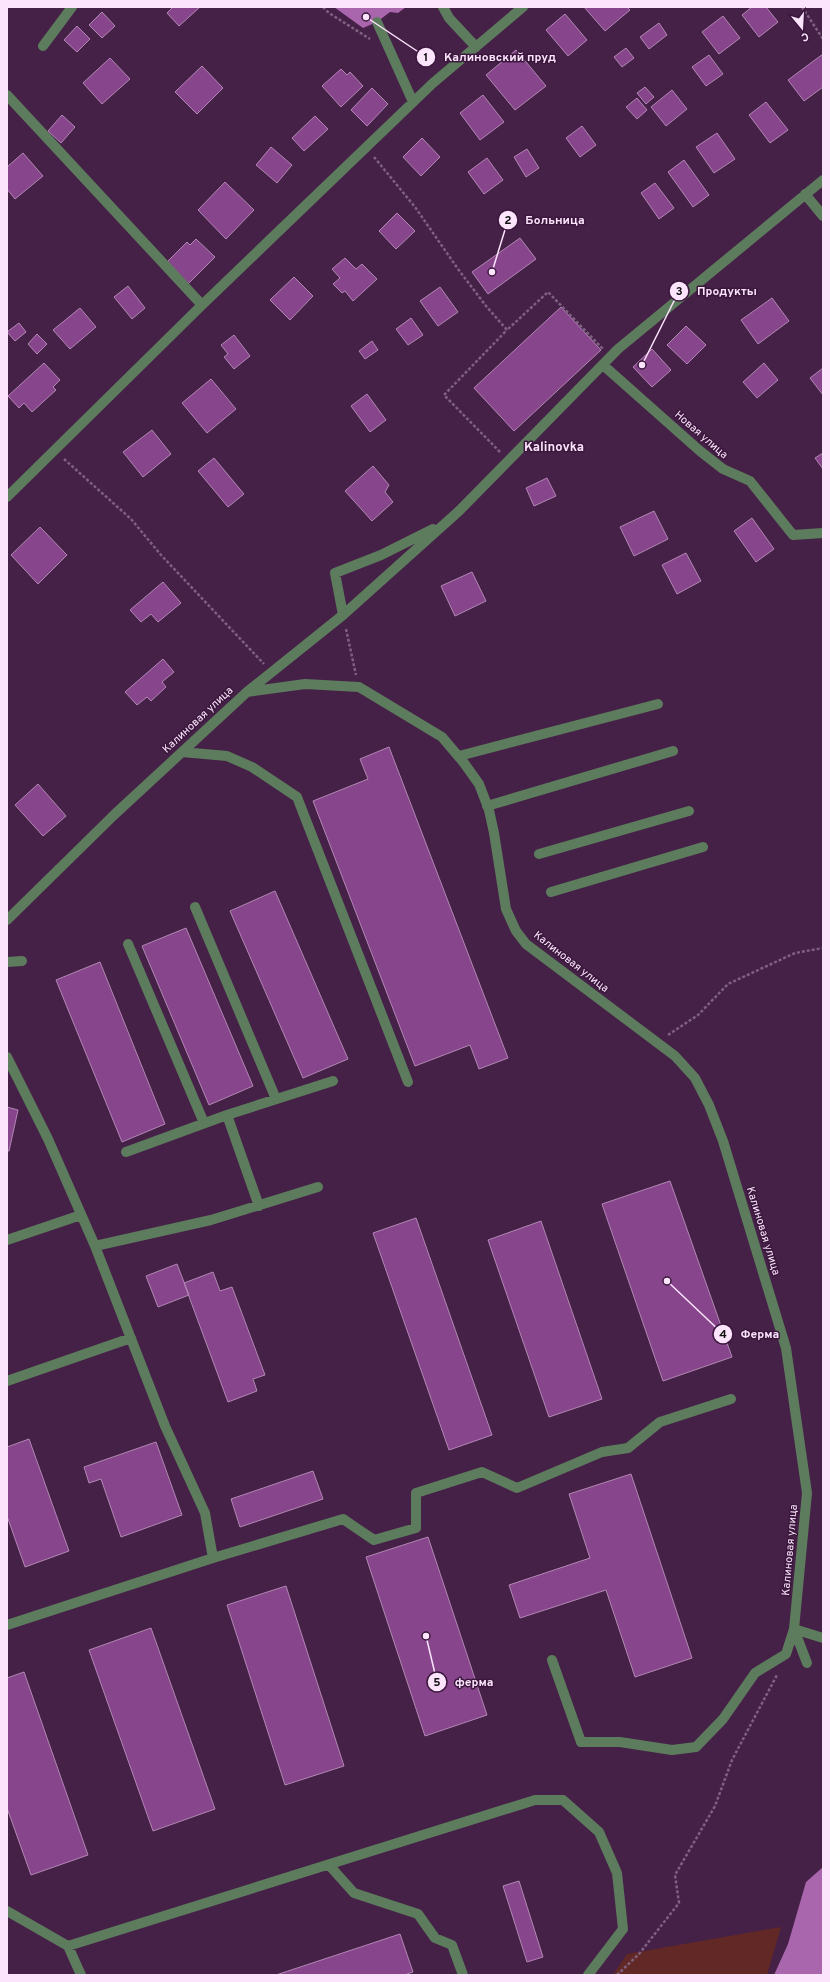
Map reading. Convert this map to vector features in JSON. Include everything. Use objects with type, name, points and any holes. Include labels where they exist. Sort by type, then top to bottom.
[{"type":"street","points":[[43,46],[72,7]]},
{"type":"street","points":[[443,7],[449,18],[476,47]]},
{"type":"street","points":[[7,497],[202,305],[413,102],[523,7]]},
{"type":"street","points":[[377,22],[413,102]]},
{"type":"street","points":[[7,95],[202,305]]},
{"type":"street","points":[[247,692],[343,615],[446,523],[618,349],[823,180]]},
{"type":"street","points":[[805,194],[823,216]]},
{"type":"street","name":"Новая улица","points":[[603,365],[705,456],[723,469],[750,481],[793,535],[823,533]]},
{"type":"street","points":[[343,615],[335,573],[381,555],[446,523]]},
{"type":"street","name":"Калиновая улица","points":[[7,920],[115,814],[247,692],[304,684],[358,688],[442,737],[459,756],[478,784],[487,806],[494,833],[506,909],[516,931],[526,944],[675,1056],[695,1078],[709,1105],[724,1141],[786,1348],[807,1493],[794,1629]]},
{"type":"street","points":[[459,756],[658,704]]},
{"type":"street","points":[[487,806],[673,751]]},
{"type":"street","points":[[182,752],[227,756],[252,767],[297,797],[408,1082]]},
{"type":"street","points":[[539,854],[689,811]]},
{"type":"street","points":[[551,892],[703,847]]},
{"type":"street","points":[[195,907],[276,1099]]},
{"type":"street","points":[[128,944],[204,1123]]},
{"type":"street","points":[[7,962],[22,961]]},
{"type":"street","points":[[8,1063],[48,1139],[95,1246],[165,1426],[205,1513],[212,1558]]},
{"type":"street","points":[[126,1152],[227,1115],[333,1081]]},
{"type":"street","points":[[227,1115],[259,1206]]},
{"type":"street","points":[[95,1246],[211,1220],[318,1187]]},
{"type":"street","points":[[7,1240],[81,1215]]},
{"type":"street","points":[[7,1381],[131,1338]]},
{"type":"street","points":[[7,1625],[212,1558],[343,1519],[374,1540],[416,1528],[416,1493],[482,1472],[517,1488],[602,1452],[628,1448],[660,1422],[730,1399]]},
{"type":"street","points":[[794,1629],[823,1638]]},
{"type":"street","points":[[552,1660],[581,1742],[620,1742],[672,1750],[696,1747],[723,1719],[755,1673],[786,1654],[794,1629]]},
{"type":"street","points":[[794,1629],[807,1663]]},
{"type":"street","points":[[68,1946],[536,1800],[563,1800],[599,1832],[618,1873],[623,1928],[588,1975]]},
{"type":"street","points":[[329,1865],[354,1893],[418,1914],[435,1938],[452,1945],[463,1975]]},
{"type":"street","points":[[7,1911],[68,1946],[81,1975]]},
{"type":"path","points":[[323,7],[354,29],[390,51]]},
{"type":"path","points":[[802,7],[823,39]]},
{"type":"path","points":[[366,148],[415,207],[458,269],[486,306],[507,330]]},
{"type":"path","points":[[506,449],[501,453],[444,395],[507,330],[548,292],[608,354]]},
{"type":"path","points":[[55,450],[132,519],[161,556],[273,672]]},
{"type":"path","points":[[343,615],[358,688]]},
{"type":"path","points":[[657,1043],[698,1015],[728,984],[795,953],[823,948]]},
{"type":"path","points":[[617,1975],[639,1954],[679,1904],[675,1876],[715,1806],[732,1760],[777,1675],[786,1654]]},
{"type":"shaded area","points":[[334,7],[406,7],[398,13],[390,12],[377,22],[363,28]]},
{"type":"shaded area","points":[[823,1867],[823,1975],[774,1975],[788,1944],[806,1882]]},
{"type":"shaded area","points":[[781,1927],[767,1975],[613,1975],[627,1954]]},
{"type":"building","points":[[173,7],[200,7],[179,26],[167,13]]},
{"type":"building","points":[[584,7],[627,7],[630,10],[605,31]]},
{"type":"building","points":[[752,7],[766,7],[778,22],[759,37],[742,15]]},
{"type":"building","points":[[102,12],[115,26],[102,38],[89,25]]},
{"type":"building","points":[[565,14],[587,40],[568,56],[546,30]]},
{"type":"building","points":[[723,16],[740,38],[719,54],[702,32]]},
{"type":"building","points":[[659,23],[667,35],[649,49],[640,37]]},
{"type":"building","points":[[77,26],[90,39],[77,52],[64,40]]},
{"type":"building","points":[[626,48],[634,58],[622,67],[614,57]]},
{"type":"building","points":[[516,50],[546,86],[515,110],[486,75]]},
{"type":"building","points":[[823,54],[823,87],[804,101],[788,80]]},
{"type":"building","points":[[709,55],[723,74],[706,86],[692,67]]},
{"type":"building","points":[[110,58],[130,79],[102,104],[83,83]]},
{"type":"building","points":[[202,66],[223,88],[197,114],[175,92]]},
{"type":"building","points":[[341,69],[347,75],[350,72],[363,86],[341,107],[322,86]]},
{"type":"building","points":[[645,87],[654,97],[646,104],[637,93]]},
{"type":"building","points":[[372,88],[388,104],[367,126],[351,110]]},
{"type":"building","points":[[672,90],[687,109],[666,126],[651,107]]},
{"type":"building","points":[[483,95],[504,122],[480,140],[460,113]]},
{"type":"building","points":[[637,98],[647,110],[637,119],[626,107]]},
{"type":"building","points":[[766,102],[788,130],[770,143],[749,115]]},
{"type":"building","points":[[62,115],[75,127],[61,143],[48,131]]},
{"type":"building","points":[[315,116],[328,129],[304,151],[292,138]]},
{"type":"building","points":[[582,126],[596,145],[580,157],[566,138]]},
{"type":"building","points":[[717,133],[735,159],[714,173],[696,147]]},
{"type":"building","points":[[422,138],[440,157],[421,176],[403,157]]},
{"type":"building","points":[[271,147],[292,165],[277,183],[256,165]]},
{"type":"building","points":[[527,149],[539,168],[526,177],[514,157]]},
{"type":"building","points":[[23,153],[43,176],[15,199],[7,189],[7,167]]},
{"type":"building","points":[[487,158],[503,180],[484,194],[468,172]]},
{"type":"building","points":[[684,160],[709,195],[693,207],[668,172]]},
{"type":"building","points":[[225,182],[254,210],[226,239],[198,210]]},
{"type":"building","points":[[655,183],[674,208],[659,219],[641,193]]},
{"type":"building","points":[[397,213],[415,231],[396,249],[379,231]]},
{"type":"building","points":[[520,238],[536,259],[488,294],[472,272]]},
{"type":"building","points":[[196,239],[215,257],[188,284],[166,263],[187,242],[190,245]]},
{"type":"building","points":[[345,258],[356,269],[362,264],[377,279],[353,301],[345,291],[342,293],[333,284],[340,278],[332,269]]},
{"type":"building","points":[[294,277],[313,296],[290,320],[270,300]]},
{"type":"building","points":[[128,286],[145,308],[132,319],[114,297]]},
{"type":"building","points":[[440,287],[458,312],[438,326],[420,301]]},
{"type":"building","points":[[772,298],[789,321],[758,344],[741,320]]},
{"type":"building","points":[[561,307],[601,350],[514,431],[474,388]]},
{"type":"building","points":[[80,308],[96,327],[70,349],[53,330]]},
{"type":"building","points":[[411,318],[423,335],[408,345],[396,329]]},
{"type":"building","points":[[19,323],[26,332],[15,341],[7,332]]},
{"type":"building","points":[[686,326],[706,345],[687,364],[667,345]]},
{"type":"building","points":[[37,334],[47,344],[37,354],[28,344]]},
{"type":"building","points":[[234,335],[250,356],[234,369],[224,357],[228,354],[221,345]]},
{"type":"building","points":[[372,341],[378,350],[365,359],[359,351]]},
{"type":"building","points":[[652,349],[671,370],[652,387],[633,367]]},
{"type":"building","points":[[44,363],[60,380],[53,387],[56,390],[32,412],[24,403],[19,408],[8,396]]},
{"type":"building","points":[[764,363],[778,380],[757,398],[743,382]]},
{"type":"building","points":[[823,368],[823,395],[810,378]]},
{"type":"building","points":[[211,379],[236,409],[207,433],[182,403]]},
{"type":"building","points":[[367,394],[386,420],[370,432],[351,406]]},
{"type":"building","points":[[152,430],[171,454],[143,477],[123,452]]},
{"type":"building","points":[[823,453],[823,469],[815,458]]},
{"type":"building","points":[[214,458],[244,494],[228,507],[198,471]]},
{"type":"building","points":[[373,466],[389,485],[385,492],[393,502],[372,521],[345,491]]},
{"type":"building","points":[[547,478],[556,496],[534,506],[526,488]]},
{"type":"building","points":[[654,511],[668,539],[634,556],[620,527]]},
{"type":"building","points":[[752,518],[774,549],[756,562],[734,531]]},
{"type":"building","points":[[40,527],[67,555],[38,584],[11,555]]},
{"type":"building","points":[[686,553],[701,581],[677,594],[662,565]]},
{"type":"building","points":[[472,572],[486,601],[455,616],[441,586]]},
{"type":"building","points":[[163,582],[181,603],[158,622],[151,614],[141,622],[130,610]]},
{"type":"building","points":[[163,659],[174,672],[162,682],[166,687],[151,701],[147,697],[137,705],[125,692]]},
{"type":"building","points":[[389,747],[508,1058],[479,1069],[470,1045],[415,1066],[313,801],[368,779],[360,759]]},
{"type":"building","points":[[38,784],[66,816],[43,836],[15,805]]},
{"type":"building","points":[[275,891],[348,1059],[303,1078],[230,911]]},
{"type":"building","points":[[186,928],[253,1086],[209,1105],[142,946]]},
{"type":"building","points":[[100,962],[165,1124],[122,1142],[56,980]]},
{"type":"building","points":[[7,1107],[18,1110],[9,1151],[7,1151]]},
{"type":"building","points":[[670,1181],[732,1357],[663,1381],[602,1204]]},
{"type":"building","points":[[416,1218],[492,1435],[449,1450],[373,1233]]},
{"type":"building","points":[[541,1221],[602,1399],[549,1417],[488,1240]]},
{"type":"building","points":[[177,1264],[189,1295],[158,1307],[146,1276]]},
{"type":"building","points":[[213,1272],[220,1291],[232,1287],[265,1375],[253,1379],[257,1391],[228,1402],[184,1283]]},
{"type":"building","points":[[29,1439],[69,1551],[25,1567],[7,1516],[7,1447]]},
{"type":"building","points":[[156,1442],[182,1515],[121,1537],[101,1479],[89,1483],[84,1467]]},
{"type":"building","points":[[313,1471],[323,1499],[240,1527],[231,1499]]},
{"type":"building","points":[[631,1474],[692,1658],[635,1677],[606,1590],[520,1618],[509,1585],[590,1558],[569,1494]]},
{"type":"building","points":[[428,1537],[487,1715],[425,1736],[366,1557]]},
{"type":"building","points":[[286,1586],[344,1766],[285,1785],[227,1605]]},
{"type":"building","points":[[151,1628],[215,1809],[153,1831],[89,1650]]},
{"type":"building","points":[[24,1672],[88,1855],[31,1875],[7,1808],[7,1678]]},
{"type":"building","points":[[519,1881],[543,1957],[527,1962],[503,1886]]},
{"type":"building","points":[[400,1934],[413,1972],[404,1975],[276,1975]]},
{"type":"place","name":"Калиновский пруд","points":[[366,17]]},
{"type":"place","name":"Больница","points":[[492,272]]},
{"type":"place","name":"Продукты","points":[[642,365]]},
{"type":"place","name":"Ферма","points":[[667,1281]]},
{"type":"place","name":"ферма","points":[[426,1636]]},
{"type":"district","name":"Kalinovka","points":[[554,448]]}]
